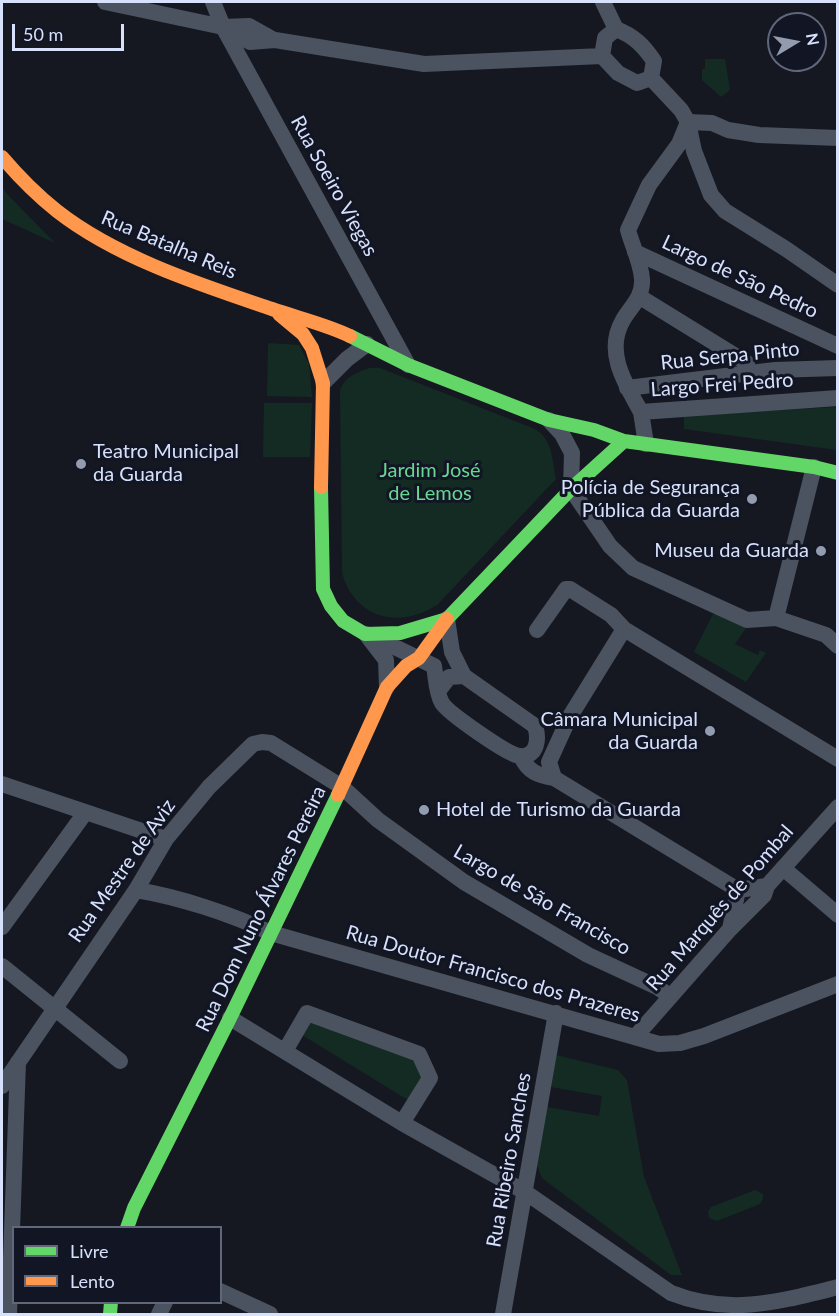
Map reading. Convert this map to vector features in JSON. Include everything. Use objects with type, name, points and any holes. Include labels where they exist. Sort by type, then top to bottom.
[{"type":"main road","name":"Rua Batalha Reis","points":[[2,157],[17,177],[41,200],[68,221],[116,248],[275,310],[311,320],[408,364],[549,420],[594,430],[624,441]]},
{"type":"main road","name":"Rua Batalha Reis","points":[[275,310],[303,334],[312,348],[323,383],[321,490],[323,589],[331,606],[343,621],[365,633]]},
{"type":"main road","points":[[624,441],[814,467],[837,473]]},
{"type":"main road","name":"Rua Dom Nuno Álvares Pereira","points":[[127,1226],[134,1208],[230,1018],[342,787],[387,687],[406,666],[419,658],[447,619],[571,489],[624,441]]},
{"type":"main road","points":[[365,633],[400,633],[447,619]]},
{"type":"street","points":[[105,2],[223,27],[250,42],[275,40],[424,64],[602,56]]},
{"type":"street","points":[[213,2],[223,27]]},
{"type":"street","points":[[220,2],[223,27]]},
{"type":"street","points":[[603,2],[616,29],[629,34],[642,45],[654,61],[651,78]]},
{"type":"street","name":"Rua Soeiro Viegas","points":[[223,27],[408,364]]},
{"type":"street","points":[[602,56],[605,38],[616,29]]},
{"type":"street","points":[[602,56],[618,74],[637,83],[651,78]]},
{"type":"street","points":[[651,78],[681,110],[688,122],[694,151],[711,195],[725,211],[786,249],[837,285]]},
{"type":"street","points":[[688,122],[712,123],[728,130],[759,135],[837,138]]},
{"type":"street","points":[[641,412],[622,380],[617,364],[616,347],[621,322],[640,297],[642,279],[628,230],[649,185],[679,144],[688,122]]},
{"type":"street","name":"Largo de São Pedro","points":[[635,252],[833,343],[819,369]]},
{"type":"street","points":[[640,297],[747,363],[748,374]]},
{"type":"street","points":[[323,383],[347,359],[367,344]]},
{"type":"street","name":"Rua Serpa Pinto","points":[[627,388],[748,374],[837,368]]},
{"type":"street","name":"Largo Frei Pedro","points":[[646,444],[641,412],[837,398]]},
{"type":"street","points":[[549,420],[562,434],[572,453],[571,489],[610,546],[633,568],[747,620],[776,618],[826,635],[837,646]]},
{"type":"street","points":[[776,618],[814,467]]},
{"type":"street","points":[[537,630],[566,589],[570,589],[611,615],[624,629],[837,759]]},
{"type":"street","points":[[365,633],[434,666],[442,703],[458,718],[510,753],[521,756],[530,754],[538,745],[535,726],[464,676],[452,652],[447,619]]},
{"type":"street","points":[[554,778],[549,762],[569,717],[624,629]]},
{"type":"street","points":[[365,633],[386,660],[387,687]]},
{"type":"street","points":[[439,690],[450,677],[464,676]]},
{"type":"street","points":[[535,726],[569,717]]},
{"type":"street","name":"Rua Mestre de Aviz","points":[[2,1086],[136,890],[166,839],[208,787],[253,744],[270,743],[342,787]]},
{"type":"street","points":[[521,756],[526,768],[539,775],[554,778],[738,890],[767,886]]},
{"type":"street","points":[[2,784],[166,839]]},
{"type":"street","name":"Largo de São Francisco","points":[[342,787],[378,820],[464,882],[588,955],[657,987],[670,996]]},
{"type":"street","name":"Rua Marquês de Pombal","points":[[635,1037],[730,929],[764,895],[767,886],[837,807]]},
{"type":"street","points":[[2,927],[85,813]]},
{"type":"street","points":[[783,868],[837,915]]},
{"type":"street","name":"Rua Doutor Francisco dos Prazeres","points":[[136,890],[168,897],[250,923],[271,933],[659,1044],[688,1041],[704,1036],[837,984]]},
{"type":"street","points":[[730,929],[738,890]]},
{"type":"street","points":[[2,966],[120,1061]]},
{"type":"street","points":[[285,1051],[307,1013],[419,1054],[430,1078],[402,1123]]},
{"type":"street","name":"Rua Ribeiro Sanches","points":[[503,1314],[556,1014]]},
{"type":"street","points":[[230,1018],[402,1123],[525,1192],[671,1293],[690,1303],[722,1310],[760,1307],[837,1287]]},
{"type":"street","points":[[12,1226],[18,1062]]},
{"type":"street","points":[[9,1314],[12,1230]]},
{"type":"street","points":[[222,1291],[270,1314]]},
{"type":"green space","points":[[705,59],[725,59],[730,90],[721,97],[702,80]]},
{"type":"green space","points":[[2,186],[6,193],[55,243],[2,219]]},
{"type":"green space","points":[[268,343],[299,345],[309,364],[312,397],[267,396]]},
{"type":"green space","name":"Jardim José de Lemos","points":[[370,368],[380,368],[535,429],[548,445],[556,479],[438,604],[409,617],[381,616],[368,610],[348,589],[342,573],[340,391],[347,379]]},
{"type":"green space","points":[[264,403],[312,403],[310,457],[263,457]]},
{"type":"green space","points":[[837,407],[837,450],[684,429],[684,415]]},
{"type":"green space","points":[[715,610],[749,624],[735,644],[758,655],[760,650],[766,653],[746,682],[694,652]]},
{"type":"green space","points":[[310,1022],[414,1060],[422,1077],[408,1100],[302,1035]]},
{"type":"green space","points":[[556,1055],[618,1070],[627,1080],[644,1177],[682,1275],[671,1275],[542,1178],[537,1165],[547,1107],[599,1116],[602,1096],[551,1087]]},
{"type":"green space","points":[[755,1190],[763,1194],[760,1204],[717,1221],[709,1218],[708,1211],[711,1207]]},
{"type":"traffic: fast","points":[[350,336],[408,365],[549,420],[594,430],[624,441],[814,467],[838,473]]},
{"type":"traffic: fast","points":[[321,487],[323,589],[331,606],[343,621],[365,634],[400,633],[447,619],[571,489],[624,441]]},
{"type":"traffic: fast","points":[[128,1226],[134,1208],[230,1018],[338,795]]},
{"type":"traffic: fast","points":[[110,1314],[111,1304]]},
{"type":"traffic: slow","points":[[2,157],[28,186],[57,211],[106,243],[160,269],[350,336]]},
{"type":"traffic: slow","points":[[279,314],[303,334],[312,348],[323,383],[321,487]]},
{"type":"traffic: slow","points":[[338,795],[387,687],[406,666],[419,658],[447,619]]},
{"type":"place","name":"Teatro Municipal da Guarda","points":[[81,464]]},
{"type":"place","name":"Polícia de Segurança Pública da Guarda","points":[[752,499]]},
{"type":"place","name":"Museu da Guarda","points":[[821,551]]},
{"type":"place","name":"Câmara Municipal da Guarda","points":[[710,731]]},
{"type":"place","name":"Hotel de Turismo da Guarda","points":[[424,810]]}]
